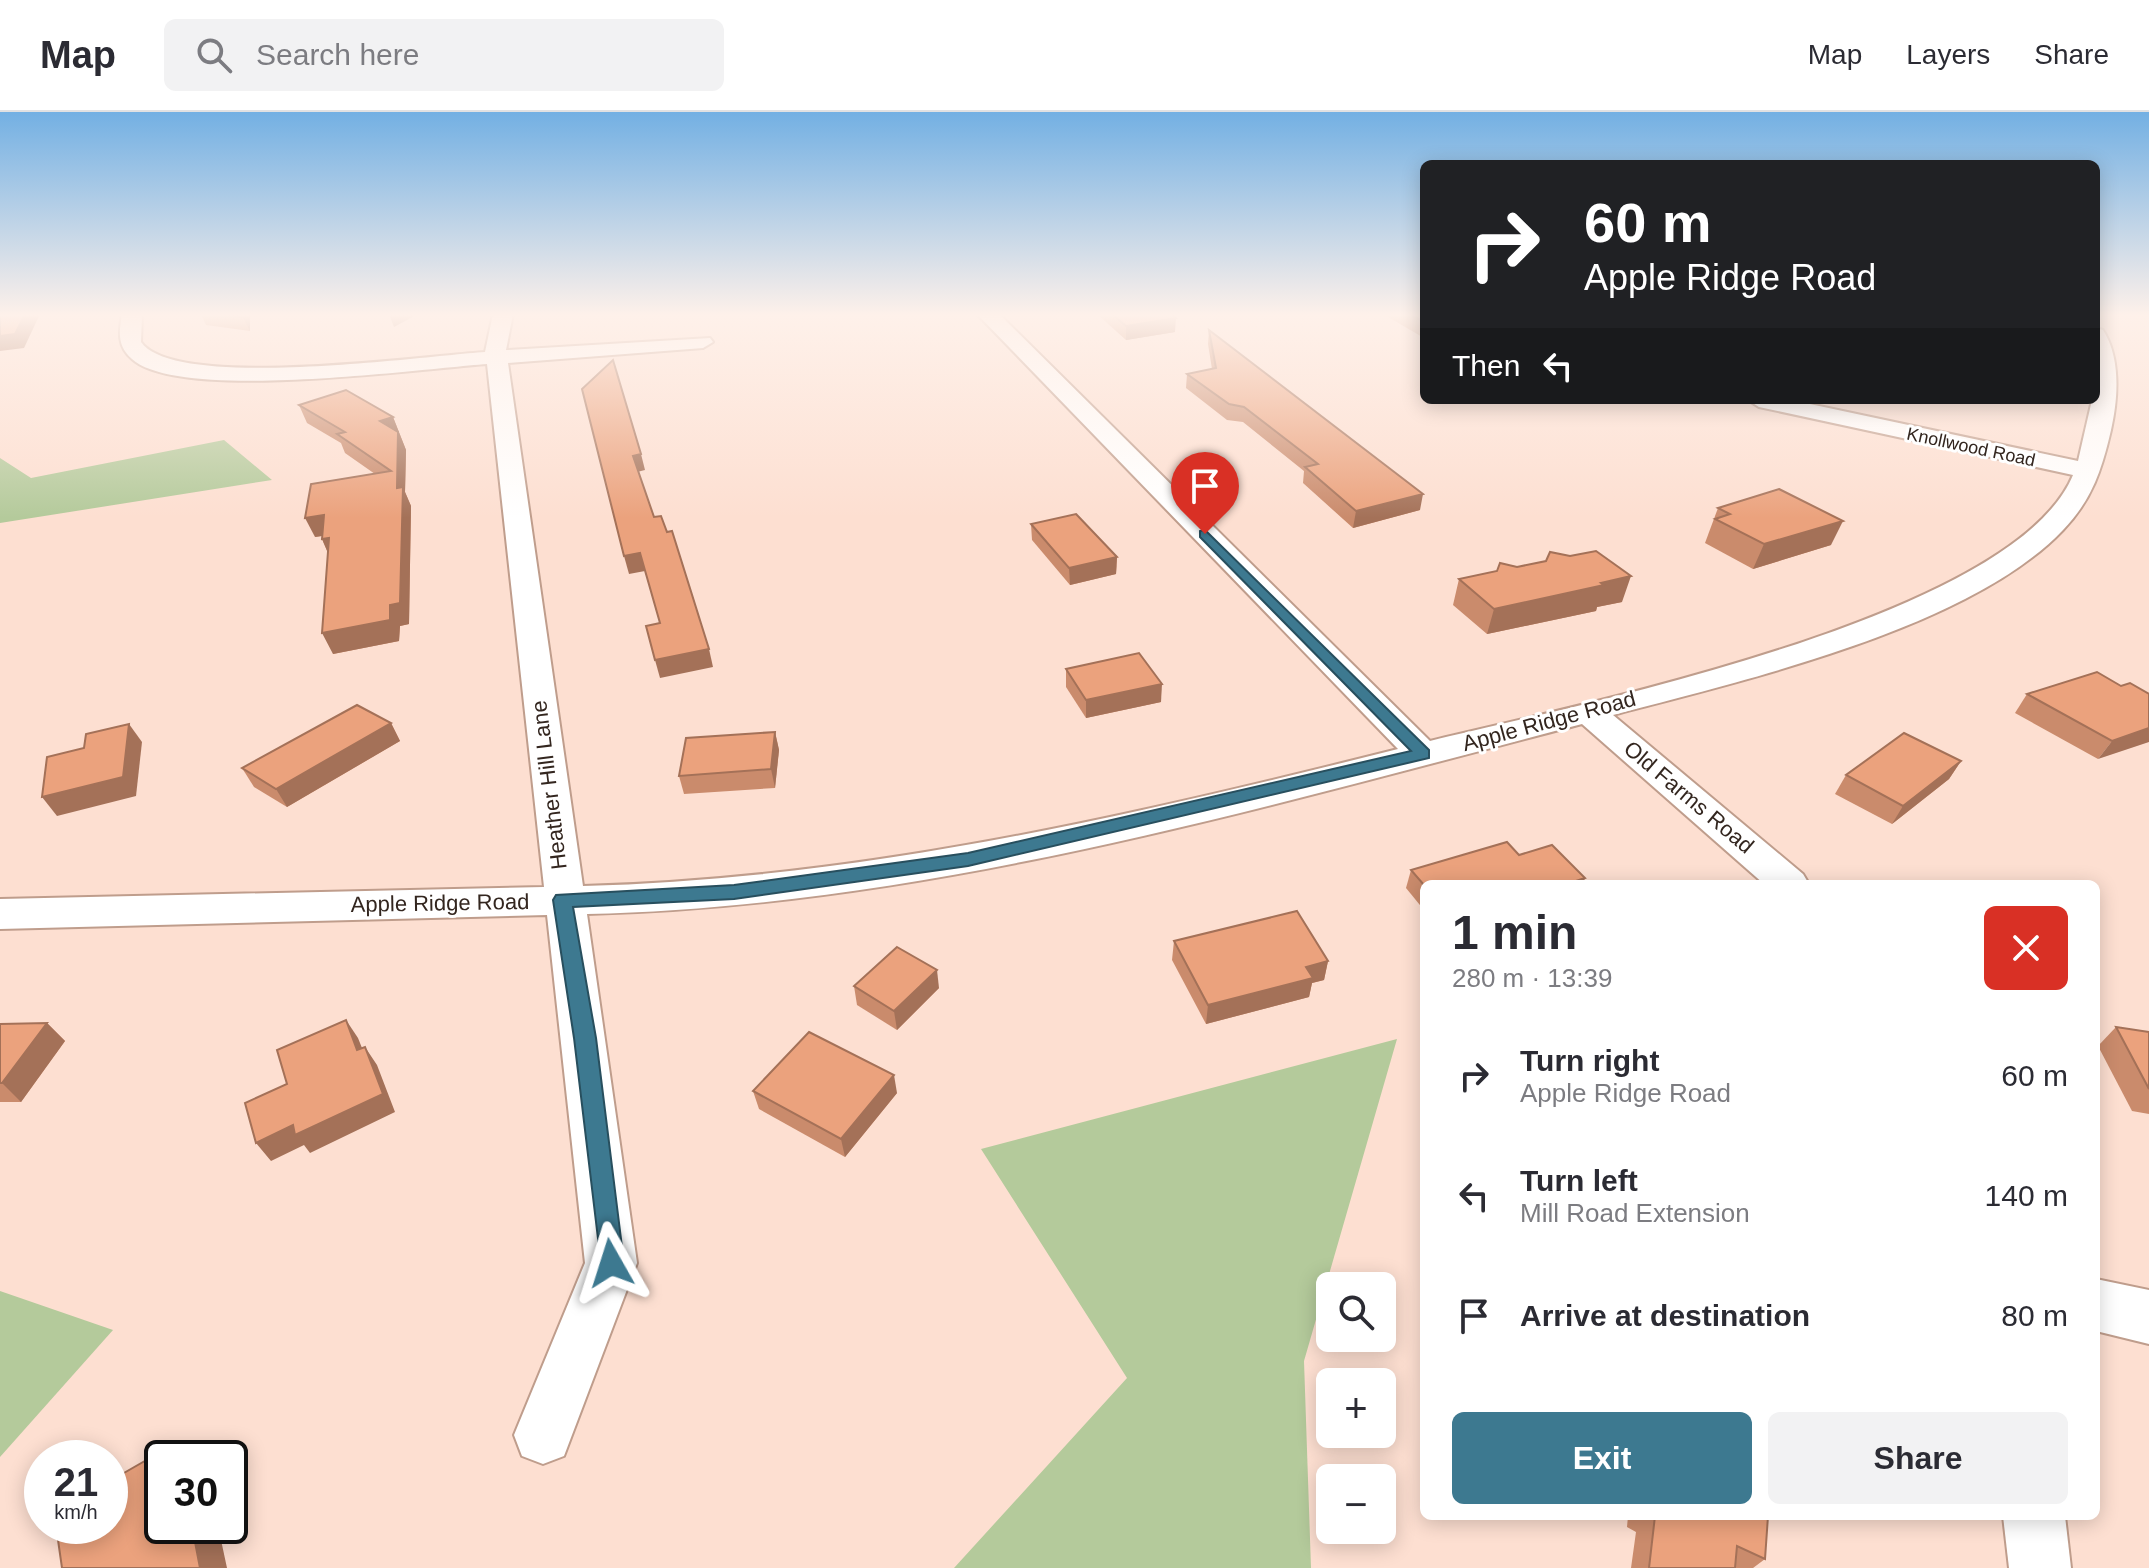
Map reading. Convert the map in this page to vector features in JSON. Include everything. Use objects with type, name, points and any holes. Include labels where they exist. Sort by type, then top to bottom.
[{"type":"street","name":"Heather Hill Lane","points":[[501,382],[563,900],[587,1053],[611,1263],[543,1435]]},
{"type":"street","points":[[1054,382],[1423,754]]},
{"type":"street","name":"Apple Ridge Road","points":[[0,914],[563,900],[734,892],[968,859],[1423,754],[1766,663],[1892,620],[1991,573],[2027,548],[2055,523],[2076,497],[2090,471],[2107,382]]},
{"type":"street","name":"Knollwood Road","points":[[1778,404],[2090,471]]},
{"type":"street","name":"Old Farms Road","points":[[1589,712],[1784,880]]},
{"type":"street","points":[[2100,1306],[2149,1317]]},
{"type":"street","points":[[2034,1520],[2040,1568]]},
{"type":"green space","points":[[224,440],[272,480],[0,523],[0,458],[31,478]]},
{"type":"green space","points":[[1397,1039],[1330,1272],[1316,1272],[1316,1319],[1304,1361],[1311,1568],[954,1568],[1127,1378],[981,1149]]},
{"type":"green space","points":[[0,1291],[113,1330],[0,1457]]},
{"type":"building","points":[[590,382],[620,382],[641,454],[633,456],[654,517],[661,516],[667,532],[672,531],[709,649],[655,660],[646,626],[660,623],[640,553],[624,556],[582,389]]},
{"type":"building","points":[[1198,382],[1277,382],[1423,494],[1356,511],[1305,467],[1318,464],[1244,407],[1229,404]]},
{"type":"building","points":[[346,390],[393,417],[380,421],[398,432],[397,488],[403,487],[400,603],[390,605],[390,620],[322,633],[329,538],[322,539],[324,515],[305,518],[311,484],[391,471],[337,434],[345,432],[299,405]]},
{"type":"building","points":[[1779,489],[1843,521],[1764,544],[1715,519],[1730,514],[1718,508]]},
{"type":"building","points":[[1076,514],[1117,557],[1069,568],[1031,524]]},
{"type":"building","points":[[1596,551],[1631,576],[1601,583],[1604,585],[1494,609],[1459,579],[1497,571],[1500,563],[1517,567],[1546,561],[1550,552],[1570,556]]},
{"type":"building","points":[[1139,653],[1162,684],[1086,700],[1066,669]]},
{"type":"building","points":[[2097,672],[2121,686],[2130,683],[2149,694],[2149,728],[2112,741],[2027,694]]},
{"type":"building","points":[[357,705],[391,723],[276,789],[242,768]]},
{"type":"building","points":[[129,724],[123,777],[42,797],[47,757],[84,748],[86,734]]},
{"type":"building","points":[[775,732],[771,769],[679,776],[686,738]]},
{"type":"building","points":[[1904,733],[1961,761],[1903,806],[1846,775]]},
{"type":"building","points":[[1507,842],[1519,855],[1552,845],[1585,878],[1420,880],[1411,870]]},
{"type":"building","points":[[1297,911],[1328,961],[1306,967],[1313,978],[1208,1005],[1174,941]]},
{"type":"building","points":[[897,947],[937,970],[894,1011],[854,986]]},
{"type":"building","points":[[346,1020],[357,1050],[365,1047],[383,1094],[295,1135],[293,1125],[256,1143],[245,1103],[287,1084],[277,1050]]},
{"type":"building","points":[[47,1023],[2,1083],[0,1083],[0,1024]]},
{"type":"building","points":[[2116,1027],[2149,1032],[2149,1089]]},
{"type":"building","points":[[809,1032],[894,1075],[841,1139],[753,1091]]},
{"type":"building","points":[[144,1461],[144,1544],[195,1544],[200,1568],[62,1568],[59,1544],[128,1544],[128,1471]]},
{"type":"building","points":[[1655,1520],[1768,1520],[1765,1559],[1737,1546],[1735,1568],[1649,1568]]},
{"type":"route","points":[[611,1263],[585,1038],[563,900],[734,892],[968,859],[1127,825],[1423,754],[1205,534]]}]
